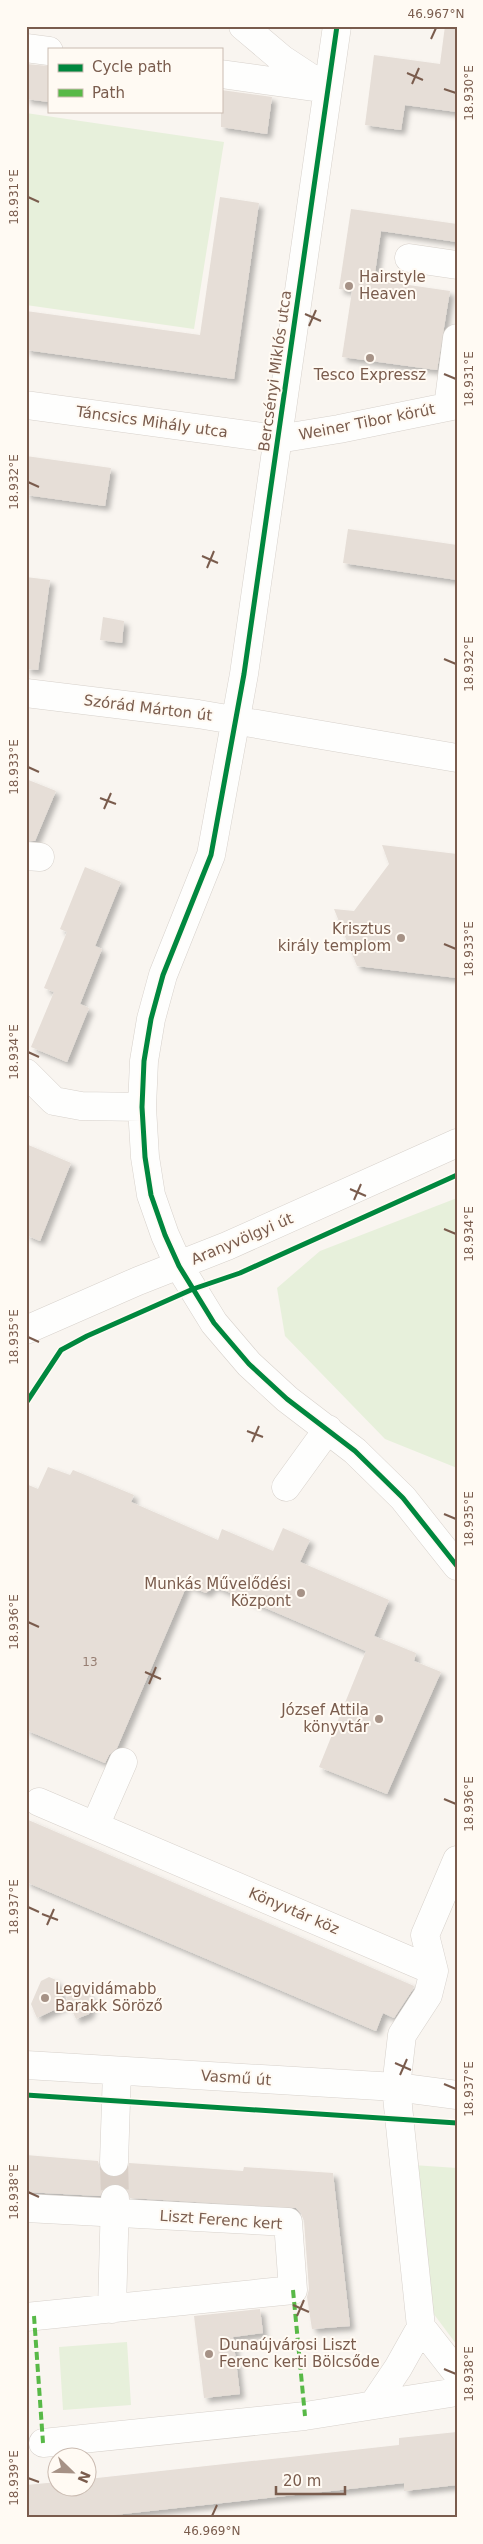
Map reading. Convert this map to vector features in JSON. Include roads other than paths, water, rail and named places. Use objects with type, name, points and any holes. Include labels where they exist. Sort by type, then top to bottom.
[{"type":"street","points":[[243,26],[282,59],[328,89]]},
{"type":"street","name":"Bercsényi Miklós utca","points":[[337,26],[244,674],[211,855],[163,975],[151,1019],[144,1062],[142,1107],[145,1157],[151,1195],[178,1266],[214,1323],[249,1364],[355,1450],[403,1498],[457,1566]]},
{"type":"street","points":[[26,48],[48,51]]},
{"type":"street","points":[[222,74],[328,89]]},
{"type":"street","points":[[409,258],[457,265]]},
{"type":"street","points":[[452,406],[457,338]]},
{"type":"street","name":"Táncsics Mihály utca","points":[[26,406],[278,439]]},
{"type":"street","name":"Weiner Tibor körút","points":[[278,439],[339,430],[452,406]]},
{"type":"street","name":"Szórád Márton út","points":[[26,693],[235,720],[457,758]]},
{"type":"street","name":"Szórád Márton út","points":[[329,736],[457,746]]},
{"type":"street","points":[[26,1073],[54,1100],[81,1106],[142,1107]]},
{"type":"street","name":"Aranyvölgyi út","points":[[26,1330],[228,1246],[457,1143]]},
{"type":"street","points":[[286,1487],[328,1429]]},
{"type":"street","points":[[95,1826],[123,1762]]},
{"type":"street","name":"Könyvtár köz","points":[[39,1802],[434,1971]]},
{"type":"street","points":[[457,1860],[425,1935],[434,1971],[428,1995],[402,2034],[396,2087],[421,2327],[457,2373]]},
{"type":"street","name":"Vasmű út","points":[[26,2065],[453,2092]]},
{"type":"street","points":[[114,2162],[117,2071]]},
{"type":"street","points":[[112,2308],[115,2206]]},
{"type":"street","name":"Liszt Ferenc kert","points":[[26,2208],[115,2206],[288,2222],[293,2290],[26,2317]]},
{"type":"street","points":[[373,2405],[398,2368],[421,2327]]},
{"type":"street","points":[[43,2443],[305,2416],[457,2392]]},
{"type":"tunnel","points":[[114,2162],[115,2199]]},
{"type":"place","name":"Hairstyle Heaven","points":[[349,286]]},
{"type":"place","name":"Tesco Expressz","points":[[370,358]]},
{"type":"place","name":"Krisztus király templom","points":[[401,938]]},
{"type":"place","name":"Munkás Művelődési Központ","points":[[301,1593]]},
{"type":"place","name":"József Attila könyvtár","points":[[379,1719]]},
{"type":"place","name":"Legvidámabb Barakk Söröző","points":[[45,1998]]},
{"type":"place","name":"Dunaújvárosi Liszt Ferenc kerti Bölcsőde","points":[[209,2354]]}]
